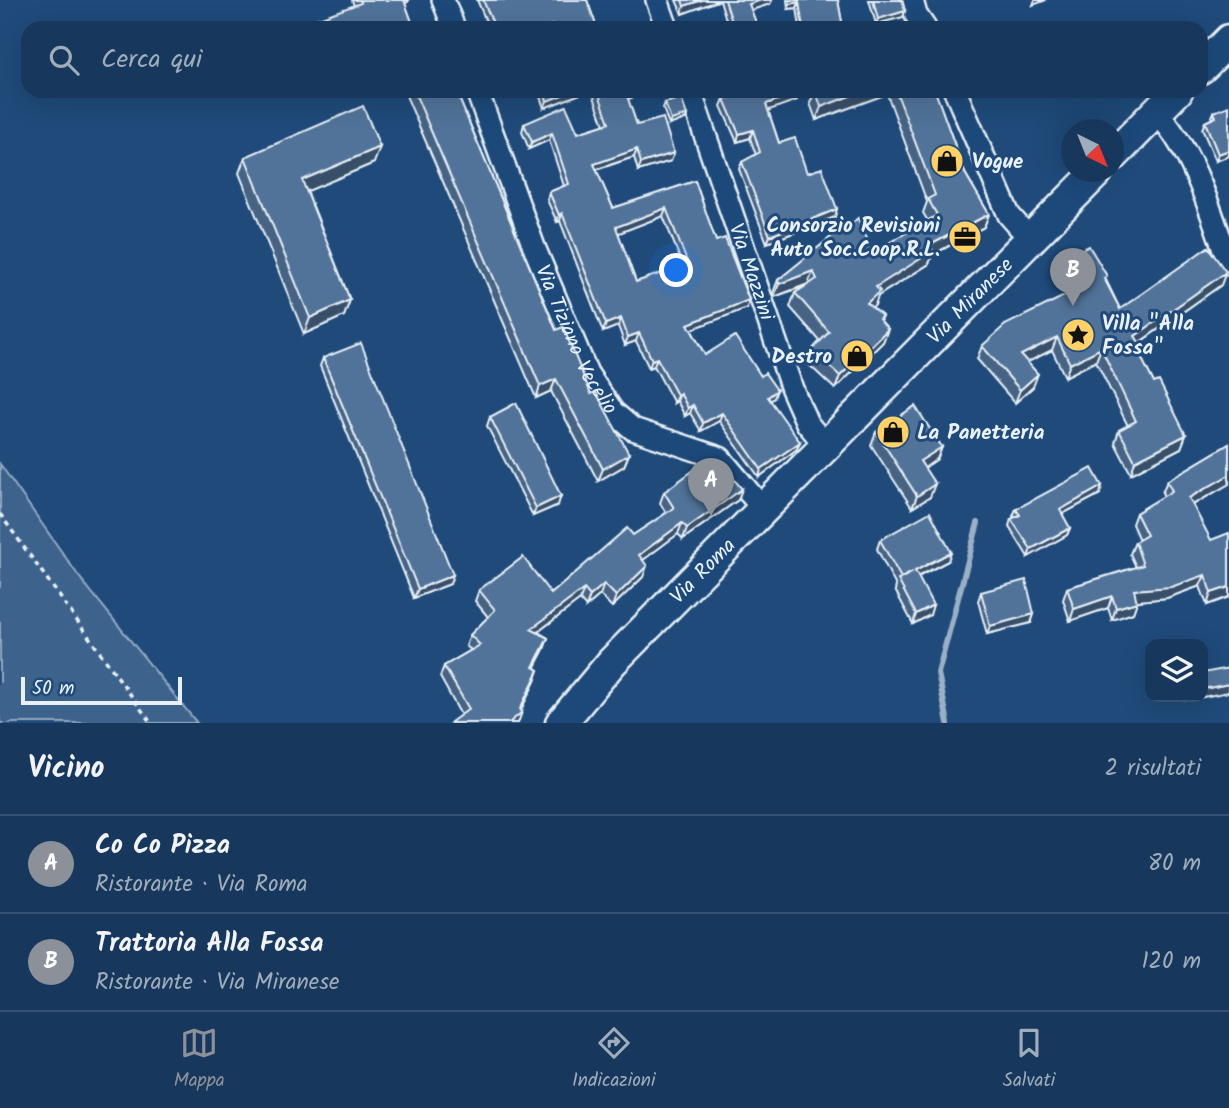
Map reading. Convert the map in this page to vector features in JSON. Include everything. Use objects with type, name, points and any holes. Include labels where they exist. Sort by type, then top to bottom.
[{"type":"main road","points":[[1208,61],[1229,40]]},
{"type":"main road","points":[[1124,145],[1170,98]]},
{"type":"main road","name":"Via Miranese","points":[[908,363],[1087,182]]},
{"type":"main road","name":"Via Roma","points":[[561,723],[612,662],[908,363]]},
{"type":"street","points":[[443,0],[451,21]]},
{"type":"street","points":[[657,0],[664,21]]},
{"type":"street","points":[[912,0],[920,21]]},
{"type":"street","name":"Via Tiziano Vecelio","points":[[480,98],[534,247],[587,373],[612,412],[633,429],[720,458],[764,510]]},
{"type":"street","name":"Via Mazzini","points":[[692,98],[792,389],[807,423],[826,446]]},
{"type":"street","name":"Via Miranese","points":[[958,98],[1009,215],[1030,239]]},
{"type":"street","points":[[1156,112],[1173,129],[1192,167],[1229,264]]},
{"type":"path","points":[[0,514],[151,723]]},
{"type":"shaded area","points":[[0,464],[80,578],[197,723],[0,723]]},
{"type":"building","points":[[360,0],[404,0],[412,21],[310,21],[361,3]]},
{"type":"building","points":[[483,0],[587,0],[594,21],[492,21]]},
{"type":"building","points":[[682,0],[702,0],[684,6]]},
{"type":"building","points":[[725,0],[761,0],[749,4],[755,21],[732,21]]},
{"type":"building","points":[[790,0],[838,0],[842,21],[802,21],[799,2],[790,4]]},
{"type":"building","points":[[873,0],[902,0],[905,11],[878,19]]},
{"type":"building","points":[[417,98],[459,98],[556,330],[563,327],[591,394],[596,392],[629,454],[603,469],[556,379],[540,386]]},
{"type":"building","points":[[600,98],[628,98],[637,125],[663,118],[674,153],[641,163],[637,149],[594,164],[613,208],[695,181],[716,241],[725,238],[749,300],[688,324],[705,355],[735,336],[761,376],[765,373],[777,390],[768,397],[800,442],[761,469],[722,413],[703,423],[693,405],[688,408],[680,393],[677,395],[657,358],[652,360],[639,333],[628,337],[621,318],[606,324],[562,213],[559,215],[549,192],[569,184],[552,133],[532,142],[524,124],[566,106],[578,133],[609,123]],"holes":[[[666,208],[688,264],[636,282],[616,227]]]},
{"type":"building","points":[[681,98],[687,115],[671,120],[665,103]]},
{"type":"building","points":[[783,98],[766,104],[779,143],[795,138],[807,173],[822,168],[837,209],[770,236],[742,162],[760,152],[753,130],[739,134],[724,99]]},
{"type":"building","points":[[818,98],[845,98],[821,107]]},
{"type":"building","points":[[899,98],[938,98],[965,173],[989,214],[930,245],[933,251],[876,287],[880,291],[867,303],[882,316],[879,319],[888,329],[840,376],[812,350],[829,332],[795,293],[817,279],[813,271],[779,284],[778,280],[858,218],[873,252],[937,215],[928,199],[935,195]]},
{"type":"building","points":[[363,106],[380,147],[302,180],[350,300],[310,318],[245,157]]},
{"type":"building","points":[[1229,106],[1229,150],[1218,154],[1205,122],[1216,117],[1214,112]]},
{"type":"building","points":[[1089,246],[1107,276],[1104,278],[1120,309],[1208,247],[1226,272],[1135,336],[1141,345],[1136,347],[1154,383],[1159,381],[1186,435],[1135,461],[1119,430],[1136,421],[1101,348],[1070,364],[1057,337],[1021,355],[1038,374],[1020,390],[982,346],[1005,325],[1087,285],[1069,256]]},
{"type":"building","points":[[361,343],[453,575],[418,589],[323,358]]},
{"type":"building","points":[[516,403],[561,496],[536,508],[490,417]]},
{"type":"building","points":[[915,406],[942,447],[920,461],[935,484],[917,496],[876,432]]},
{"type":"building","points":[[1229,444],[1229,475],[1189,498],[1211,540],[1229,533],[1229,587],[1211,593],[1205,575],[1171,587],[1134,590],[1137,602],[1116,608],[1112,596],[1074,609],[1067,588],[1143,565],[1135,542],[1147,535],[1136,513],[1172,491],[1167,481]]},
{"type":"building","points":[[709,459],[723,478],[729,473],[742,489],[687,528],[682,523],[639,555],[647,566],[616,596],[604,584],[590,596],[584,589],[531,629],[548,638],[533,667],[539,670],[520,709],[522,712],[509,723],[452,723],[469,709],[444,666],[480,645],[470,635],[495,610],[479,590],[523,557],[551,594],[627,528],[633,535],[674,508],[664,492]]},
{"type":"building","points":[[1092,468],[1102,486],[1060,510],[1070,528],[1031,549],[1011,519],[1020,515],[1016,509]]},
{"type":"building","points":[[930,512],[951,552],[915,571],[933,605],[916,614],[898,580],[913,572],[901,578],[880,540]]},
{"type":"building","points":[[1026,580],[1034,614],[990,626],[981,592]]},
{"type":"building","points":[[1229,668],[1229,684],[1208,688],[1208,672]]},
{"type":"waterway","points":[[948,723],[938,673],[978,523]]},
{"type":"tunnel","points":[[0,588],[95,723]]},
{"type":"tunnel","points":[[0,683],[27,723]]},
{"type":"place","name":"Vogue","points":[[947,161]]},
{"type":"place","name":"Consorzio Revisioni Auto Soc.Coop.R.L.","points":[[965,237]]},
{"type":"place","name":"Trattoria Alla Fossa","points":[[1073,306]]},
{"type":"place","name":"Villa \"Alla Fossa\"","points":[[1078,335]]},
{"type":"place","name":"Destro","points":[[857,356]]},
{"type":"place","name":"La Panetteria","points":[[893,432]]},
{"type":"place","name":"Co Co Pizza","points":[[711,516]]}]
